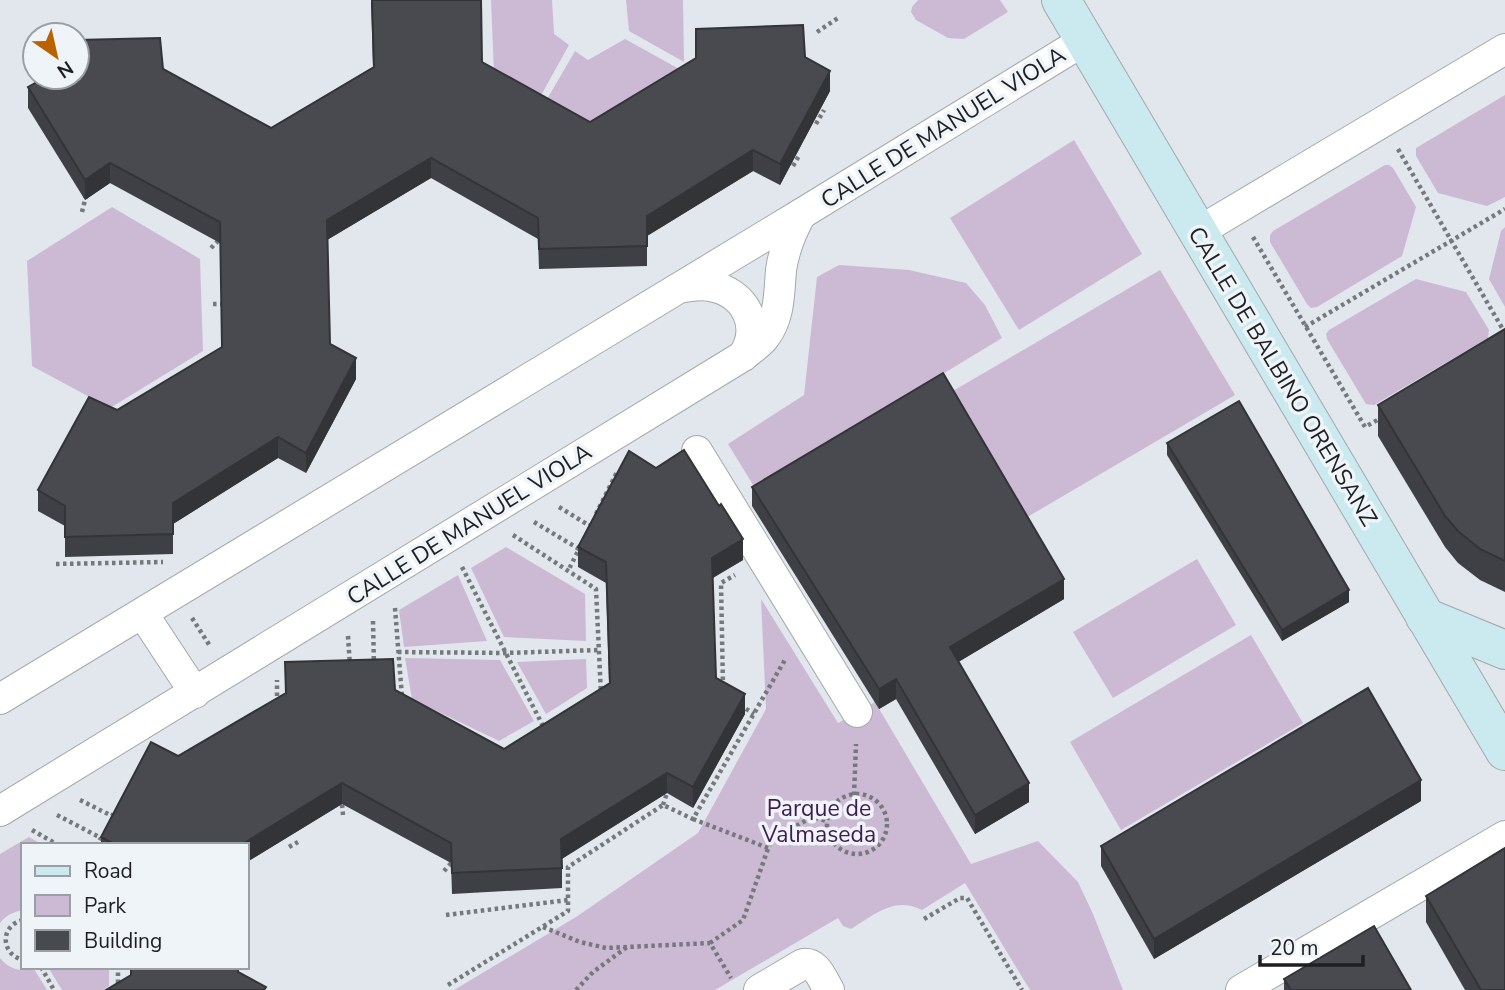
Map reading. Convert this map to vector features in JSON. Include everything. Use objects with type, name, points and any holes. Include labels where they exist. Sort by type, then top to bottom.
[{"type":"street","name":"CALLE DE BALBINO ORENSANZ","points":[[1061,0],[1426,617],[1494,707],[1505,751]]},
{"type":"street","name":"CALLE DE MANUEL VIOLA","points":[[0,699],[683,287],[1085,40]]},
{"type":"street","points":[[1198,232],[1505,49]]},
{"type":"street","name":"CALLE DE MANUEL VIOLA","points":[[0,811],[743,356],[764,338],[773,322],[779,301],[785,251],[791,231],[801,214]]},
{"type":"street","points":[[683,287],[708,285],[721,289],[743,305],[752,328],[749,348],[743,356]]},
{"type":"street","points":[[697,451],[857,712]]},
{"type":"street","points":[[143,614],[195,693]]},
{"type":"street","points":[[1426,617],[1505,650]]},
{"type":"street","points":[[1241,990],[1505,836]]},
{"type":"street","points":[[747,987],[807,963],[822,978]]},
{"type":"path","points":[[817,32],[838,18]]},
{"type":"path","points":[[816,124],[824,110]]},
{"type":"path","points":[[1395,145],[1505,333]]},
{"type":"path","name":"CALLE DE MANUEL VIOLA","points":[[793,166],[800,154]]},
{"type":"path","points":[[82,212],[88,188]]},
{"type":"path","points":[[1305,327],[1505,209]]},
{"type":"path","points":[[1249,230],[1364,427],[1388,413]]},
{"type":"path","points":[[211,248],[220,239]]},
{"type":"path","points":[[213,304],[237,304]]},
{"type":"path","name":"CALLE DE MANUEL VIOLA","points":[[558,507],[590,526],[617,471]]},
{"type":"path","name":"CALLE DE MANUEL VIOLA","points":[[534,522],[579,549],[568,571]]},
{"type":"path","name":"CALLE DE MANUEL VIOLA","points":[[513,535],[596,589]]},
{"type":"path","points":[[721,583],[763,558]]},
{"type":"path","points":[[56,564],[175,561]]},
{"type":"path","name":"CALLE DE MANUEL VIOLA","points":[[462,567],[545,732]]},
{"type":"path","points":[[712,578],[721,583]]},
{"type":"path","points":[[601,698],[596,589],[606,583]]},
{"type":"path","points":[[721,583],[723,694]]},
{"type":"path","name":"CALLE DE MANUEL VIOLA","points":[[395,608],[403,705]]},
{"type":"path","points":[[189,614],[214,653]]},
{"type":"path","name":"CALLE DE MANUEL VIOLA","points":[[373,621],[374,671]]},
{"type":"path","points":[[693,819],[804,626]]},
{"type":"path","name":"CALLE DE MANUEL VIOLA","points":[[348,636],[350,671]]},
{"type":"path","points":[[398,652],[599,650]]},
{"type":"path","points":[[277,680],[277,706]]},
{"type":"path","points":[[733,701],[754,714]]},
{"type":"path","points":[[854,794],[857,712]]},
{"type":"path","points":[[448,985],[568,911],[568,867],[663,805],[667,793],[663,783]]},
{"type":"path","points":[[343,816],[342,804],[346,792]]},
{"type":"path","points":[[854,794],[864,795],[881,805],[888,824],[886,834],[874,849],[855,855],[837,847],[831,840],[827,821],[836,803],[854,794]]},
{"type":"path","points":[[80,800],[112,816],[118,806]]},
{"type":"path","points":[[663,805],[768,848]]},
{"type":"path","points":[[57,815],[101,838],[98,843]]},
{"type":"path","points":[[542,927],[580,942],[606,948],[710,943],[743,920],[771,840],[812,817],[827,821]]},
{"type":"path","points":[[31,830],[54,843]]},
{"type":"path","points":[[289,847],[298,842]]},
{"type":"path","points":[[444,871],[458,852]]},
{"type":"path","points":[[924,919],[964,897],[967,898],[1021,990]]},
{"type":"path","points":[[446,915],[568,900]]},
{"type":"path","points":[[21,920],[10,925],[2,943],[10,954],[21,960]]},
{"type":"path","points":[[710,943],[747,987]]},
{"type":"path","points":[[576,990],[593,972],[628,946]]},
{"type":"path","points":[[42,969],[54,990]]},
{"type":"path","points":[[118,969],[118,990]]},
{"type":"green space","points":[[491,0],[552,0],[554,34],[569,45],[539,99],[494,73]]},
{"type":"green space","points":[[626,0],[683,0],[684,62],[629,31]]},
{"type":"green space","points":[[918,0],[1000,0],[1008,12],[964,39],[948,38],[916,20],[911,12]]},
{"type":"green space","points":[[625,39],[681,70],[591,126],[546,101],[575,51],[588,60]]},
{"type":"green space","points":[[1505,95],[1505,197],[1487,206],[1438,193],[1416,156],[1416,148]]},
{"type":"green space","points":[[1074,140],[1142,254],[1019,330],[950,218]]},
{"type":"green space","points":[[1385,165],[1393,168],[1416,207],[1402,256],[1317,307],[1311,308],[1270,242],[1270,235]]},
{"type":"green space","points":[[112,207],[200,259],[203,351],[110,408],[32,366],[27,261]]},
{"type":"green space","points":[[1505,227],[1505,307],[1489,279],[1501,231]]},
{"type":"green space","points":[[839,265],[909,270],[966,283],[985,305],[1002,338],[755,488],[728,444],[804,395],[817,277]]},
{"type":"green space","points":[[1160,270],[1235,395],[1024,519],[953,391]]},
{"type":"green space","points":[[1416,279],[1466,292],[1489,330],[1488,338],[1374,405],[1366,404],[1326,334]]},
{"type":"green space","points":[[506,547],[585,594],[586,641],[504,637],[471,568]]},
{"type":"green space","points":[[1197,559],[1236,625],[1113,698],[1073,632]]},
{"type":"green space","points":[[458,575],[487,641],[404,647],[399,610]]},
{"type":"green space","name":"Parque de Valmaseda","points":[[761,599],[838,723],[875,702],[971,864],[1038,841],[1078,882],[1123,990],[1030,990],[965,883],[922,910],[912,906],[894,906],[876,913],[851,929],[843,926],[838,918],[715,990],[454,990],[576,917],[698,833],[766,709]]},
{"type":"green space","points":[[1251,635],[1303,723],[1121,830],[1070,742]]},
{"type":"green space","points":[[405,658],[500,660],[534,721],[499,741],[412,699]]},
{"type":"green space","points":[[586,659],[587,688],[546,714],[517,662]]},
{"type":"green space","points":[[29,837],[40,843],[21,843],[21,911],[10,914],[0,923],[0,854]]},
{"type":"green space","points":[[0,958],[15,969],[34,969],[47,990],[0,990]]},
{"type":"green space","points":[[49,969],[109,969],[109,986],[103,990],[62,990]]},
{"type":"building","points":[[372,0],[481,0],[482,62],[590,122],[696,58],[696,29],[803,25],[805,57],[830,71],[780,164],[753,150],[647,216],[647,246],[539,249],[538,218],[431,158],[327,220],[330,344],[356,358],[306,453],[278,437],[173,503],[173,534],[65,537],[65,506],[38,490],[89,397],[117,410],[222,347],[220,222],[110,163],[85,180],[30,91],[91,91],[91,40],[160,38],[163,69],[271,128],[374,67]]},
{"type":"building","points":[[1505,329],[1505,561],[1480,549],[1445,516],[1378,405]]},
{"type":"building","points":[[943,373],[1064,579],[950,647],[1029,783],[975,815],[896,679],[879,689],[752,487]]},
{"type":"building","points":[[1239,401],[1349,590],[1282,630],[1167,443]]},
{"type":"building","points":[[684,450],[743,539],[712,558],[716,678],[745,694],[693,787],[667,773],[561,839],[562,868],[452,873],[451,843],[342,783],[244,843],[112,843],[101,837],[151,742],[178,756],[286,693],[285,662],[393,659],[395,690],[504,749],[610,683],[606,562],[578,547],[629,451],[656,468]]},
{"type":"building","points":[[1368,688],[1421,780],[1154,939],[1101,846]]},
{"type":"building","points":[[1505,848],[1505,990],[1481,990],[1426,896]]},
{"type":"building","points":[[1374,926],[1411,990],[1291,990],[1284,979]]},
{"type":"building","points":[[131,969],[238,969],[238,972],[266,987],[264,990],[106,990],[131,975]]}]
